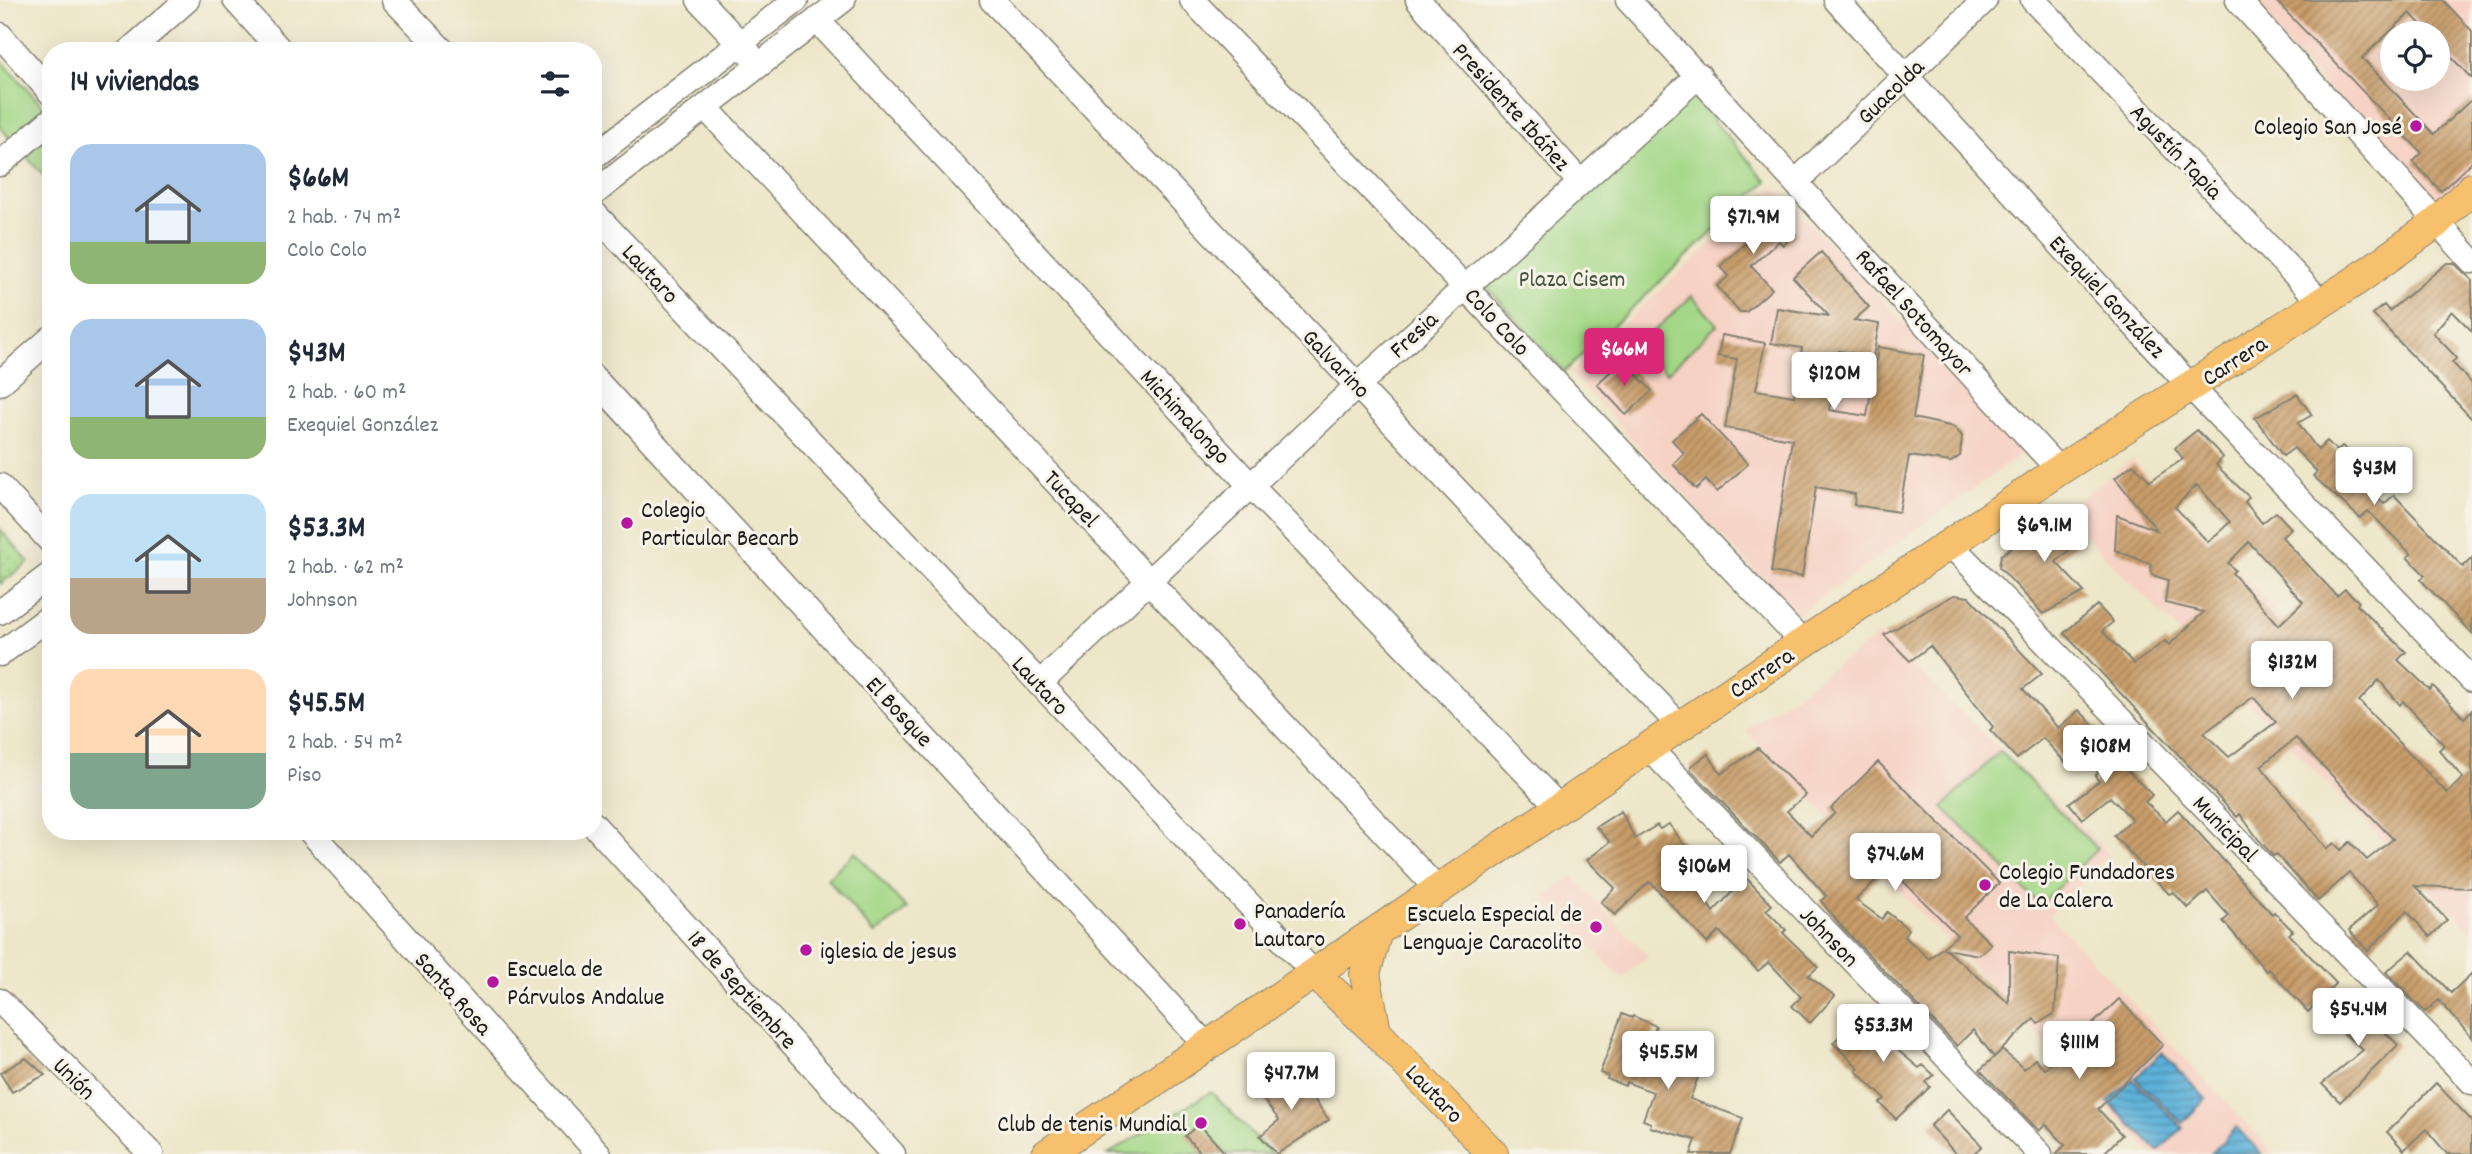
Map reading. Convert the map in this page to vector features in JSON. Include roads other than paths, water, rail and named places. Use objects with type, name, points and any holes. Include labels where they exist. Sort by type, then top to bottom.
[{"type":"main road","name":"Carrera","points":[[1047,1154],[2059,470],[2322,303],[2436,223],[2472,188]]},
{"type":"main road","points":[[1376,1032],[1365,974],[1377,931]]},
{"type":"main road","name":"Lautaro","points":[[1315,974],[1376,1032],[1493,1154]]},
{"type":"street","points":[[139,42],[187,0]]},
{"type":"street","points":[[235,0],[273,42]]},
{"type":"street","points":[[394,0],[434,42]]},
{"type":"street","points":[[699,0],[760,65]]},
{"type":"street","points":[[602,187],[843,0]]},
{"type":"street","name":"Galvarino","points":[[992,0],[1681,726]]},
{"type":"street","name":"Colo Colo","points":[[1192,0],[1803,643]]},
{"type":"street","name":"Presidente Ibáñez","points":[[1418,0],[1579,181]]},
{"type":"street","name":"Rafael Sotomayor","points":[[1628,0],[2059,470]]},
{"type":"street","name":"Exequiel González","points":[[1836,0],[2192,387],[2472,680]]},
{"type":"street","name":"Guacolda","points":[[1796,182],[1985,0]]},
{"type":"street","name":"Agustín Tapia","points":[[2033,0],[2322,303]]},
{"type":"street","points":[[2238,0],[2472,261]]},
{"type":"street","points":[[602,150],[791,1]]},
{"type":"street","name":"Michimalongo","points":[[817,20],[1251,486],[1560,808]]},
{"type":"street","points":[[0,35],[42,83]]},
{"type":"street","name":"Fresia","points":[[1039,684],[1357,385],[1699,75]]},
{"type":"street","name":"Tucapel","points":[[705,107],[913,326],[1149,583],[1438,890]]},
{"type":"street","points":[[0,164],[42,128]]},
{"type":"street","name":"Lautaro","points":[[602,222],[1315,974]]},
{"type":"street","points":[[0,383],[42,346]]},
{"type":"street","name":"El Bosque","points":[[602,387],[1207,1046]]},
{"type":"street","points":[[0,486],[42,532]]},
{"type":"street","name":"Municipal","points":[[1950,544],[2472,1082]]},
{"type":"street","points":[[0,612],[42,581]]},
{"type":"street","points":[[0,654],[42,623]]},
{"type":"street","name":"Johnson","points":[[1649,748],[2040,1154]]},
{"type":"street","name":"18 de Septiembre","points":[[602,834],[893,1154]]},
{"type":"street","name":"Santa Rosa","points":[[318,840],[599,1154]]},
{"type":"street","name":"Unión","points":[[0,1001],[150,1154]]},
{"type":"water","points":[[2162,1052],[2206,1099],[2182,1123],[2135,1078]]},
{"type":"water","points":[[2132,1079],[2183,1128],[2158,1151],[2108,1102]]},
{"type":"water","points":[[2236,1127],[2262,1154],[2211,1154]]},
{"type":"place","name":"Colegio San José","points":[[2416,126]]},
{"type":"place","name":"Colegio Particular Becarb","points":[[627,523]]},
{"type":"place","name":"Colegio Fundadores de La Calera","points":[[1985,885]]},
{"type":"place","name":"Panadería Lautaro","points":[[1240,924]]},
{"type":"place","name":"Escuela Especial de Lenguaje Caracolito","points":[[1596,927]]},
{"type":"place","name":"iglesia de jesus","points":[[806,950]]},
{"type":"place","name":"Escuela de Párvulos Andalue","points":[[493,982]]},
{"type":"place","name":"Club de tenis Mundial","points":[[1201,1123]]},
{"type":"park label","name":"Plaza Cisem","points":[[1572,278]]}]
